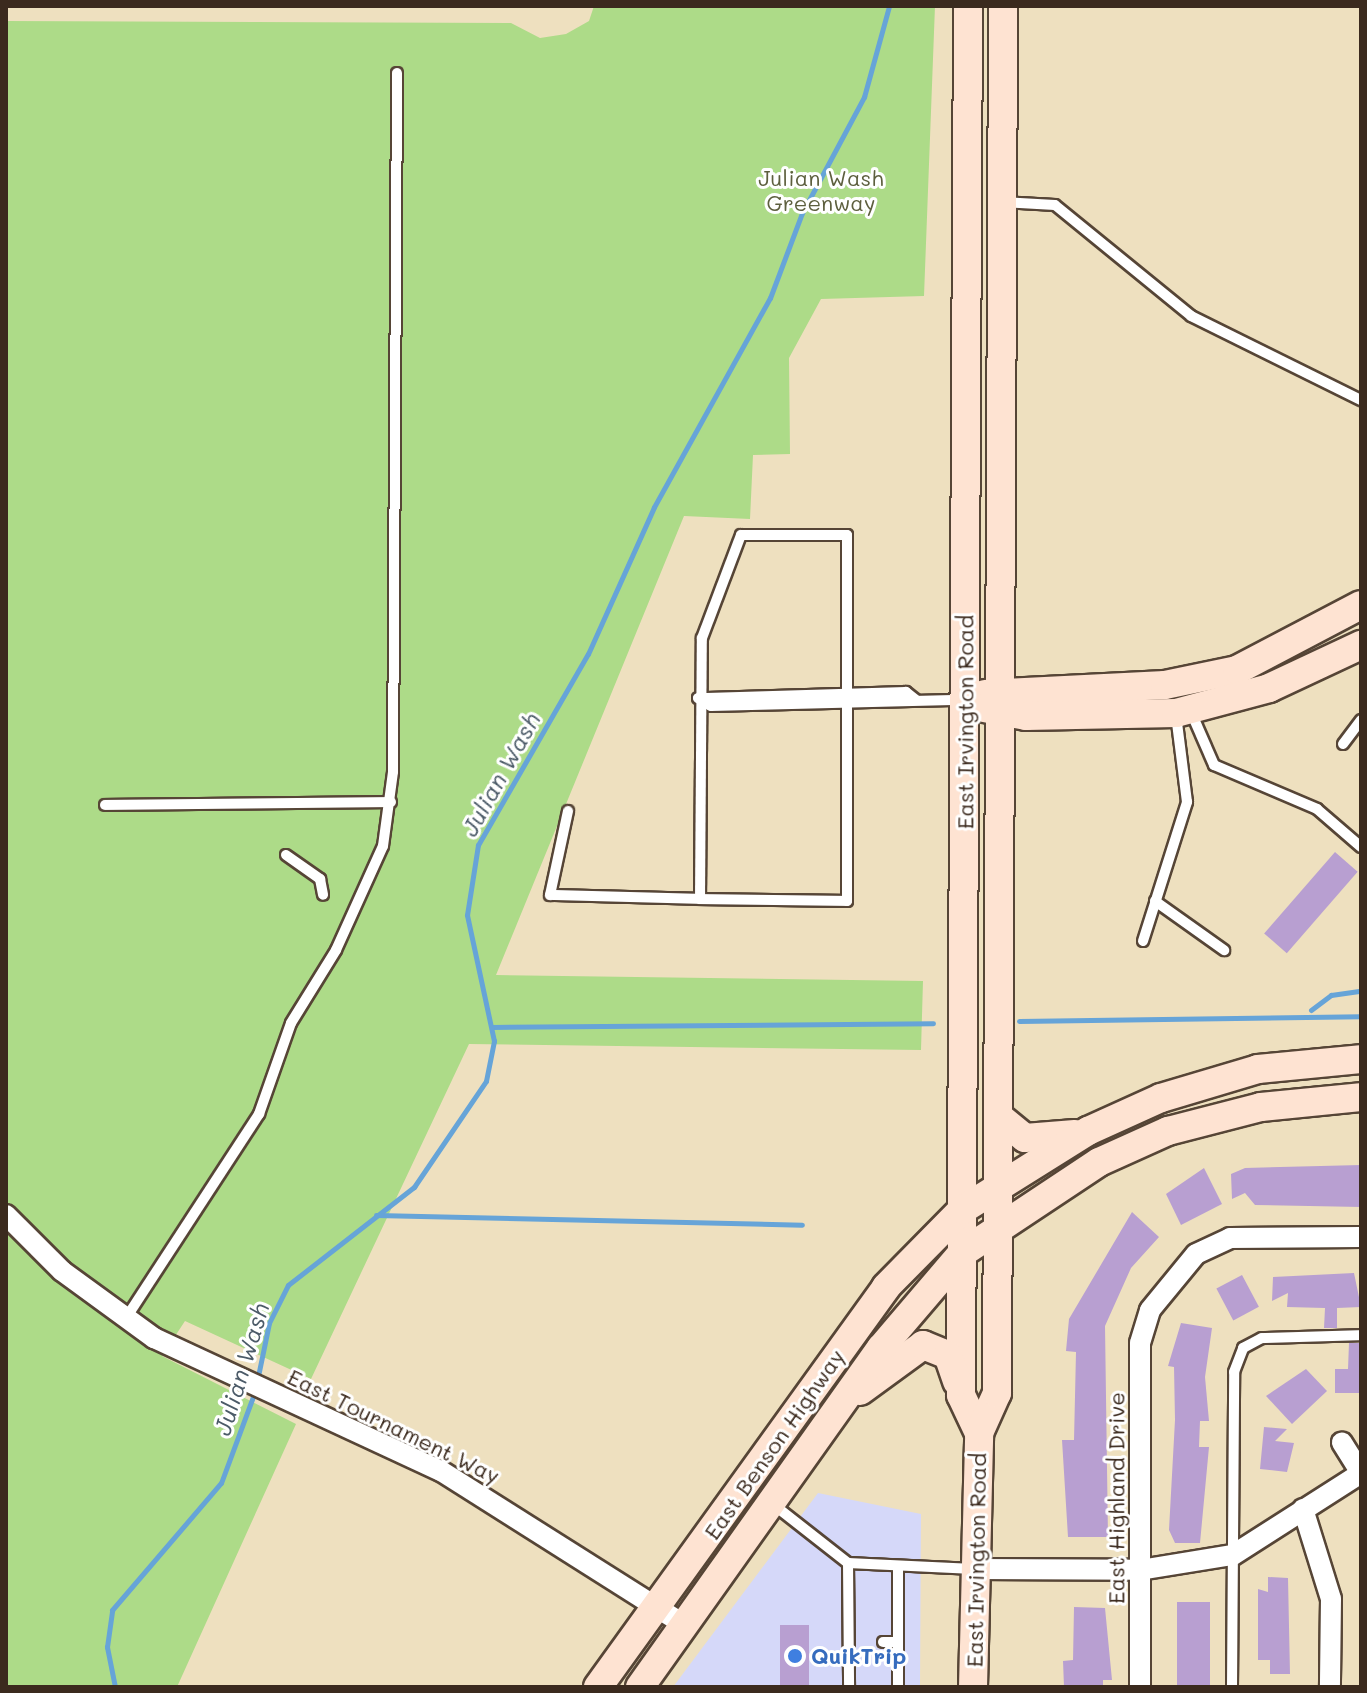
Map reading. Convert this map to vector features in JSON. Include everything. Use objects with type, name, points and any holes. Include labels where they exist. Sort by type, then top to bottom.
[{"type":"main road","name":"East Irvington Road","points":[[968,6],[961,1395],[979,1433]]},
{"type":"main road","name":"East Irvington Road","points":[[973,1687],[979,1433],[997,1393],[1003,6]]},
{"type":"main road","points":[[1001,702],[1200,678],[1267,659],[1361,605]]},
{"type":"main road","points":[[965,700],[1183,711],[1269,688],[1358,653]]},
{"type":"main road","points":[[999,1117],[1029,1139],[1088,1131],[1161,1098],[1258,1069],[1361,1059]]},
{"type":"main road","name":"East Benson Highway","points":[[640,1687],[843,1403],[962,1253],[998,1225],[1099,1162],[1168,1131],[1261,1107],[1361,1097]]},
{"type":"main road","name":"East Benson Highway","points":[[598,1687],[886,1287],[962,1210],[1088,1131]]},
{"type":"main road","points":[[843,1403],[923,1345],[948,1355],[961,1395]]},
{"type":"street","name":"East Tournament Way","points":[[6,1215],[125,1320],[232,1374],[441,1471],[685,1625]]},
{"type":"street","name":"East Highland Drive","points":[[1140,1687],[1140,1343],[1150,1310],[1196,1254],[1230,1238],[1361,1237]]},
{"type":"street","points":[[976,1569],[1140,1570],[1233,1555],[1361,1473],[1342,1443]]},
{"type":"street","points":[[1303,1509],[1331,1599],[1330,1687]]},
{"type":"lane","points":[[125,1320],[259,1114],[291,1023],[358,907],[391,802],[397,73]]},
{"type":"lane","points":[[1002,202],[1055,205],[1191,316],[1361,400]]},
{"type":"lane","points":[[568,811],[550,895],[700,899],[847,901],[847,535],[741,535],[702,638],[698,698],[700,899]]},
{"type":"lane","points":[[698,698],[906,692],[916,700]]},
{"type":"lane","points":[[698,698],[711,706],[846,706],[916,700],[965,700]]},
{"type":"lane","points":[[1183,711],[1214,765],[1317,809],[1361,847]]},
{"type":"lane","points":[[1143,941],[1187,802],[1183,711]]},
{"type":"lane","points":[[1343,744],[1361,720]]},
{"type":"lane","points":[[105,805],[391,802]]},
{"type":"lane","points":[[286,855],[320,879],[323,895]]},
{"type":"lane","points":[[1155,901],[1224,950]]},
{"type":"lane","points":[[1232,1687],[1234,1372],[1243,1348],[1262,1338],[1361,1335]]},
{"type":"lane","points":[[773,1504],[848,1563],[976,1569]]},
{"type":"lane","points":[[848,1563],[854,1603],[853,1684]]},
{"type":"lane","points":[[884,1681],[898,1684],[898,1567]]},
{"type":"lane","points":[[885,1603],[898,1602]]},
{"type":"lane","points":[[884,1623],[898,1623]]},
{"type":"lane","points":[[883,1642],[898,1642]]},
{"type":"lane","points":[[883,1662],[898,1661]]},
{"type":"shaded area","points":[[818,1493],[921,1514],[920,1687],[673,1687]]},
{"type":"green space","name":"Julian Wash Greenway","points":[[594,6],[935,6],[924,296],[821,299],[789,358],[790,454],[753,455],[750,519],[684,516],[496,975],[923,981],[921,1050],[469,1044],[311,1379],[185,1321],[162,1356],[296,1424],[177,1687],[6,1687],[6,21],[511,23],[540,38],[566,34],[589,21]]},
{"type":"building","points":[[1335,852],[1358,872],[1287,953],[1264,934]]},
{"type":"building","points":[[1361,1165],[1361,1207],[1255,1205],[1245,1193],[1232,1199],[1231,1174],[1245,1168]]},
{"type":"building","points":[[1204,1168],[1222,1204],[1181,1225],[1166,1194]]},
{"type":"building","points":[[1132,1212],[1159,1237],[1131,1268],[1105,1326],[1108,1537],[1068,1537],[1062,1440],[1074,1440],[1076,1352],[1066,1351],[1069,1319]]},
{"type":"building","points":[[1354,1273],[1361,1307],[1337,1308],[1337,1328],[1324,1328],[1325,1308],[1287,1307],[1288,1293],[1272,1301],[1273,1277]]},
{"type":"building","points":[[1242,1275],[1259,1307],[1233,1320],[1216,1289]]},
{"type":"building","points":[[1181,1323],[1212,1328],[1205,1377],[1209,1421],[1200,1421],[1199,1447],[1209,1447],[1200,1543],[1175,1543],[1169,1530],[1175,1420],[1174,1367],[1168,1366]]},
{"type":"building","points":[[1349,1343],[1361,1343],[1361,1393],[1335,1393],[1335,1369],[1348,1369]]},
{"type":"building","points":[[1306,1369],[1327,1391],[1292,1424],[1266,1396]]},
{"type":"building","points":[[1264,1427],[1287,1429],[1275,1441],[1294,1443],[1287,1472],[1260,1469]]},
{"type":"building","points":[[1268,1577],[1288,1578],[1290,1674],[1270,1674],[1270,1660],[1258,1660],[1258,1589],[1268,1592]]},
{"type":"building","points":[[1177,1602],[1210,1602],[1210,1687],[1177,1687]]},
{"type":"building","points":[[1074,1607],[1105,1608],[1112,1680],[1103,1680],[1103,1687],[1064,1687],[1063,1661],[1073,1660]]},
{"type":"building","name":"QuikTrip","points":[[780,1625],[809,1625],[809,1687],[780,1687]]},
{"type":"waterway","name":"Julian Wash","points":[[257,1381],[269,1323],[288,1285],[414,1187],[486,1081],[494,1041],[467,915],[478,845],[588,654],[654,507],[770,298],[802,213],[864,97],[889,6]]},
{"type":"waterway","points":[[1311,1010],[1331,995],[1361,991]]},
{"type":"waterway","points":[[1019,1021],[1361,1016]]},
{"type":"waterway","points":[[492,1027],[933,1023]]},
{"type":"waterway","points":[[376,1215],[802,1225]]},
{"type":"waterway","name":"Julian Wash","points":[[115,1687],[107,1647],[112,1610],[221,1483],[255,1391]]},
{"type":"place","name":"QuikTrip","points":[[795,1656]]}]
